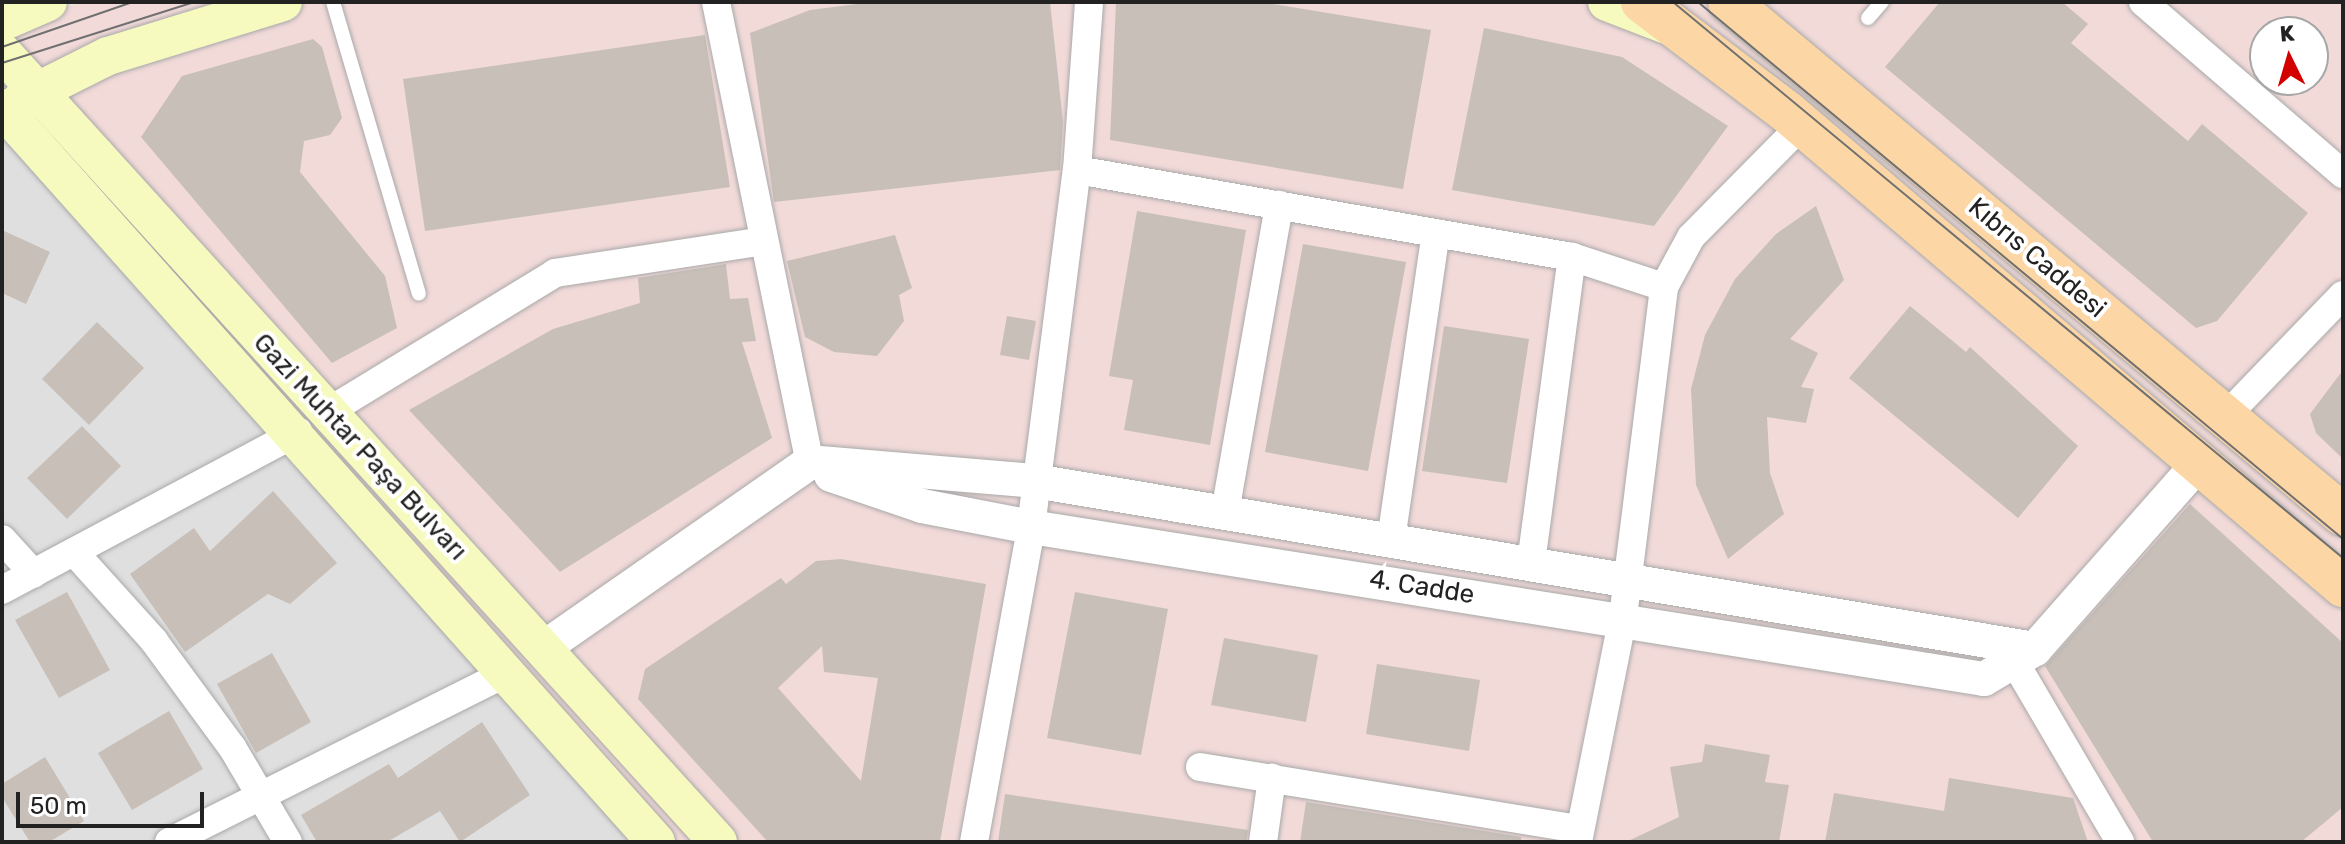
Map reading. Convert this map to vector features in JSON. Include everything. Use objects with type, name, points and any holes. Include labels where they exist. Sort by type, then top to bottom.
[{"type":"main road","points":[[2,22],[48,2]]},
{"type":"main road","points":[[2,108],[108,56],[283,2]]},
{"type":"main road","points":[[1607,2],[1654,13],[1802,125],[2201,461],[2343,586]]},
{"type":"main road","name":"Kıbrıs Caddesi","points":[[1729,2],[2343,515]]},
{"type":"main road","name":"Gazi Muhtar Paşa Bulvarı","points":[[2,52],[42,88],[509,672],[656,842]]},
{"type":"main road","name":"Gazi Muhtar Paşa Bulvarı","points":[[2,108],[312,423],[545,647],[718,842]]},
{"type":"street","points":[[716,2],[810,462]]},
{"type":"street","points":[[974,842],[1031,527],[1077,170],[1089,2]]},
{"type":"street","points":[[2143,2],[2177,12],[2343,174]]},
{"type":"street","points":[[1200,767],[1579,835],[1623,617],[1664,287],[1691,237],[1802,125]]},
{"type":"street","points":[[1077,170],[1572,257],[1664,287]]},
{"type":"street","points":[[1225,512],[1279,205]]},
{"type":"street","points":[[1391,540],[1436,233]]},
{"type":"street","points":[[2,590],[312,423],[555,273],[763,241]]},
{"type":"street","points":[[1531,563],[1572,257]]},
{"type":"street","points":[[2226,416],[2343,295]]},
{"type":"street","points":[[2018,651],[2201,461]]},
{"type":"street","points":[[545,647],[810,462],[1035,481],[1627,577],[2018,651]]},
{"type":"street","name":"4. Cadde","points":[[810,462],[842,481],[922,506],[1031,527],[1623,617],[1984,679],[2018,651]]},
{"type":"street","points":[[2,539],[34,574]]},
{"type":"street","points":[[74,552],[154,641],[288,842]]},
{"type":"street","points":[[2018,651],[2120,842]]},
{"type":"street","points":[[169,842],[261,800],[509,672]]},
{"type":"street","points":[[1263,842],[1272,778]]},
{"type":"lane","points":[[333,2],[419,294]]},
{"type":"lane","points":[[1868,18],[1882,2]]},
{"type":"shaded area","points":[[81,2],[2343,2],[2343,842],[631,842],[2,113],[2,29]]},
{"type":"shaded area","points":[[2,113],[631,842],[2,842]]},
{"type":"building","points":[[873,2],[1050,2],[1063,122],[1060,170],[774,202],[750,33],[810,10]]},
{"type":"building","points":[[1116,2],[1273,4],[1431,30],[1403,189],[1110,140]]},
{"type":"building","points":[[1940,2],[2062,2],[2088,24],[2071,43],[2188,141],[2202,124],[2308,213],[2217,321],[2196,328],[1885,67]]},
{"type":"building","points":[[1484,28],[1622,57],[1728,126],[1654,226],[1452,190]]},
{"type":"building","points":[[705,35],[730,187],[425,231],[403,79]]},
{"type":"building","points":[[313,39],[322,47],[342,118],[330,135],[304,141],[300,172],[385,276],[397,328],[332,363],[141,137],[182,76]]},
{"type":"building","points":[[1816,206],[1844,280],[1790,339],[1818,353],[1801,387],[1814,389],[1806,423],[1767,417],[1770,473],[1784,514],[1728,559],[1696,485],[1691,389],[1705,335],[1735,279],[1776,234]]},
{"type":"building","points":[[1137,211],[1246,230],[1210,445],[1124,430],[1133,380],[1109,376]]},
{"type":"building","points":[[2,230],[50,252],[26,304],[2,293]]},
{"type":"building","points":[[895,235],[912,288],[899,295],[904,321],[877,356],[834,352],[805,337],[787,261]]},
{"type":"building","points":[[1303,244],[1406,262],[1368,471],[1265,452]]},
{"type":"building","points":[[726,264],[730,299],[748,298],[756,341],[742,342],[772,438],[560,572],[409,410],[553,329],[640,303],[638,278]]},
{"type":"building","points":[[1910,306],[1966,352],[1970,347],[2078,446],[2018,518],[1849,378]]},
{"type":"building","points":[[1007,316],[1036,321],[1029,360],[1000,355]]},
{"type":"building","points":[[97,322],[144,368],[89,425],[42,379]]},
{"type":"building","points":[[1444,326],[1529,339],[1507,483],[1422,471]]},
{"type":"building","points":[[2343,370],[2343,459],[2316,433],[2310,414]]},
{"type":"building","points":[[82,426],[121,466],[67,519],[27,478]]},
{"type":"building","points":[[273,491],[337,563],[290,604],[268,594],[185,652],[130,574],[194,528],[210,551]]},
{"type":"building","points":[[2190,504],[2343,643],[2343,807],[2301,842],[2153,842],[2045,666]]},
{"type":"building","points":[[841,559],[986,584],[940,842],[768,842],[638,699],[645,669],[781,578],[786,584],[816,561]],"holes":[[[822,646],[824,672],[878,678],[861,781],[778,688]]]},
{"type":"building","points":[[67,592],[110,670],[59,698],[15,620]]},
{"type":"building","points":[[1075,592],[1168,609],[1141,755],[1047,738]]},
{"type":"building","points":[[1224,638],[1318,655],[1306,722],[1211,705]]},
{"type":"building","points":[[272,653],[311,722],[256,753],[217,684]]},
{"type":"building","points":[[1377,664],[1480,680],[1469,751],[1366,734]]},
{"type":"building","points":[[169,711],[203,769],[132,810],[98,753]]},
{"type":"building","points":[[482,722],[530,795],[460,842],[440,811],[387,842],[317,842],[301,815],[389,764],[398,778]]},
{"type":"building","points":[[1705,744],[1770,755],[1765,782],[1789,785],[1779,842],[1626,842],[1679,817],[1670,767],[1702,762]]},
{"type":"building","points":[[45,757],[84,821],[49,842],[30,842],[2,797],[2,784]]},
{"type":"building","points":[[1949,778],[2073,798],[2088,842],[1825,842],[1834,793],[1944,811]]},
{"type":"building","points":[[1005,794],[1248,830],[1246,842],[998,842]]},
{"type":"building","points":[[1306,802],[1521,837],[1521,842],[1300,842]]},
{"type":"tram line","points":[[2,47],[133,2]]},
{"type":"tram line","points":[[2,63],[194,2]]},
{"type":"tram line","points":[[1673,2],[2343,558]]},
{"type":"tram line","points":[[1698,2],[2343,539]]}]
